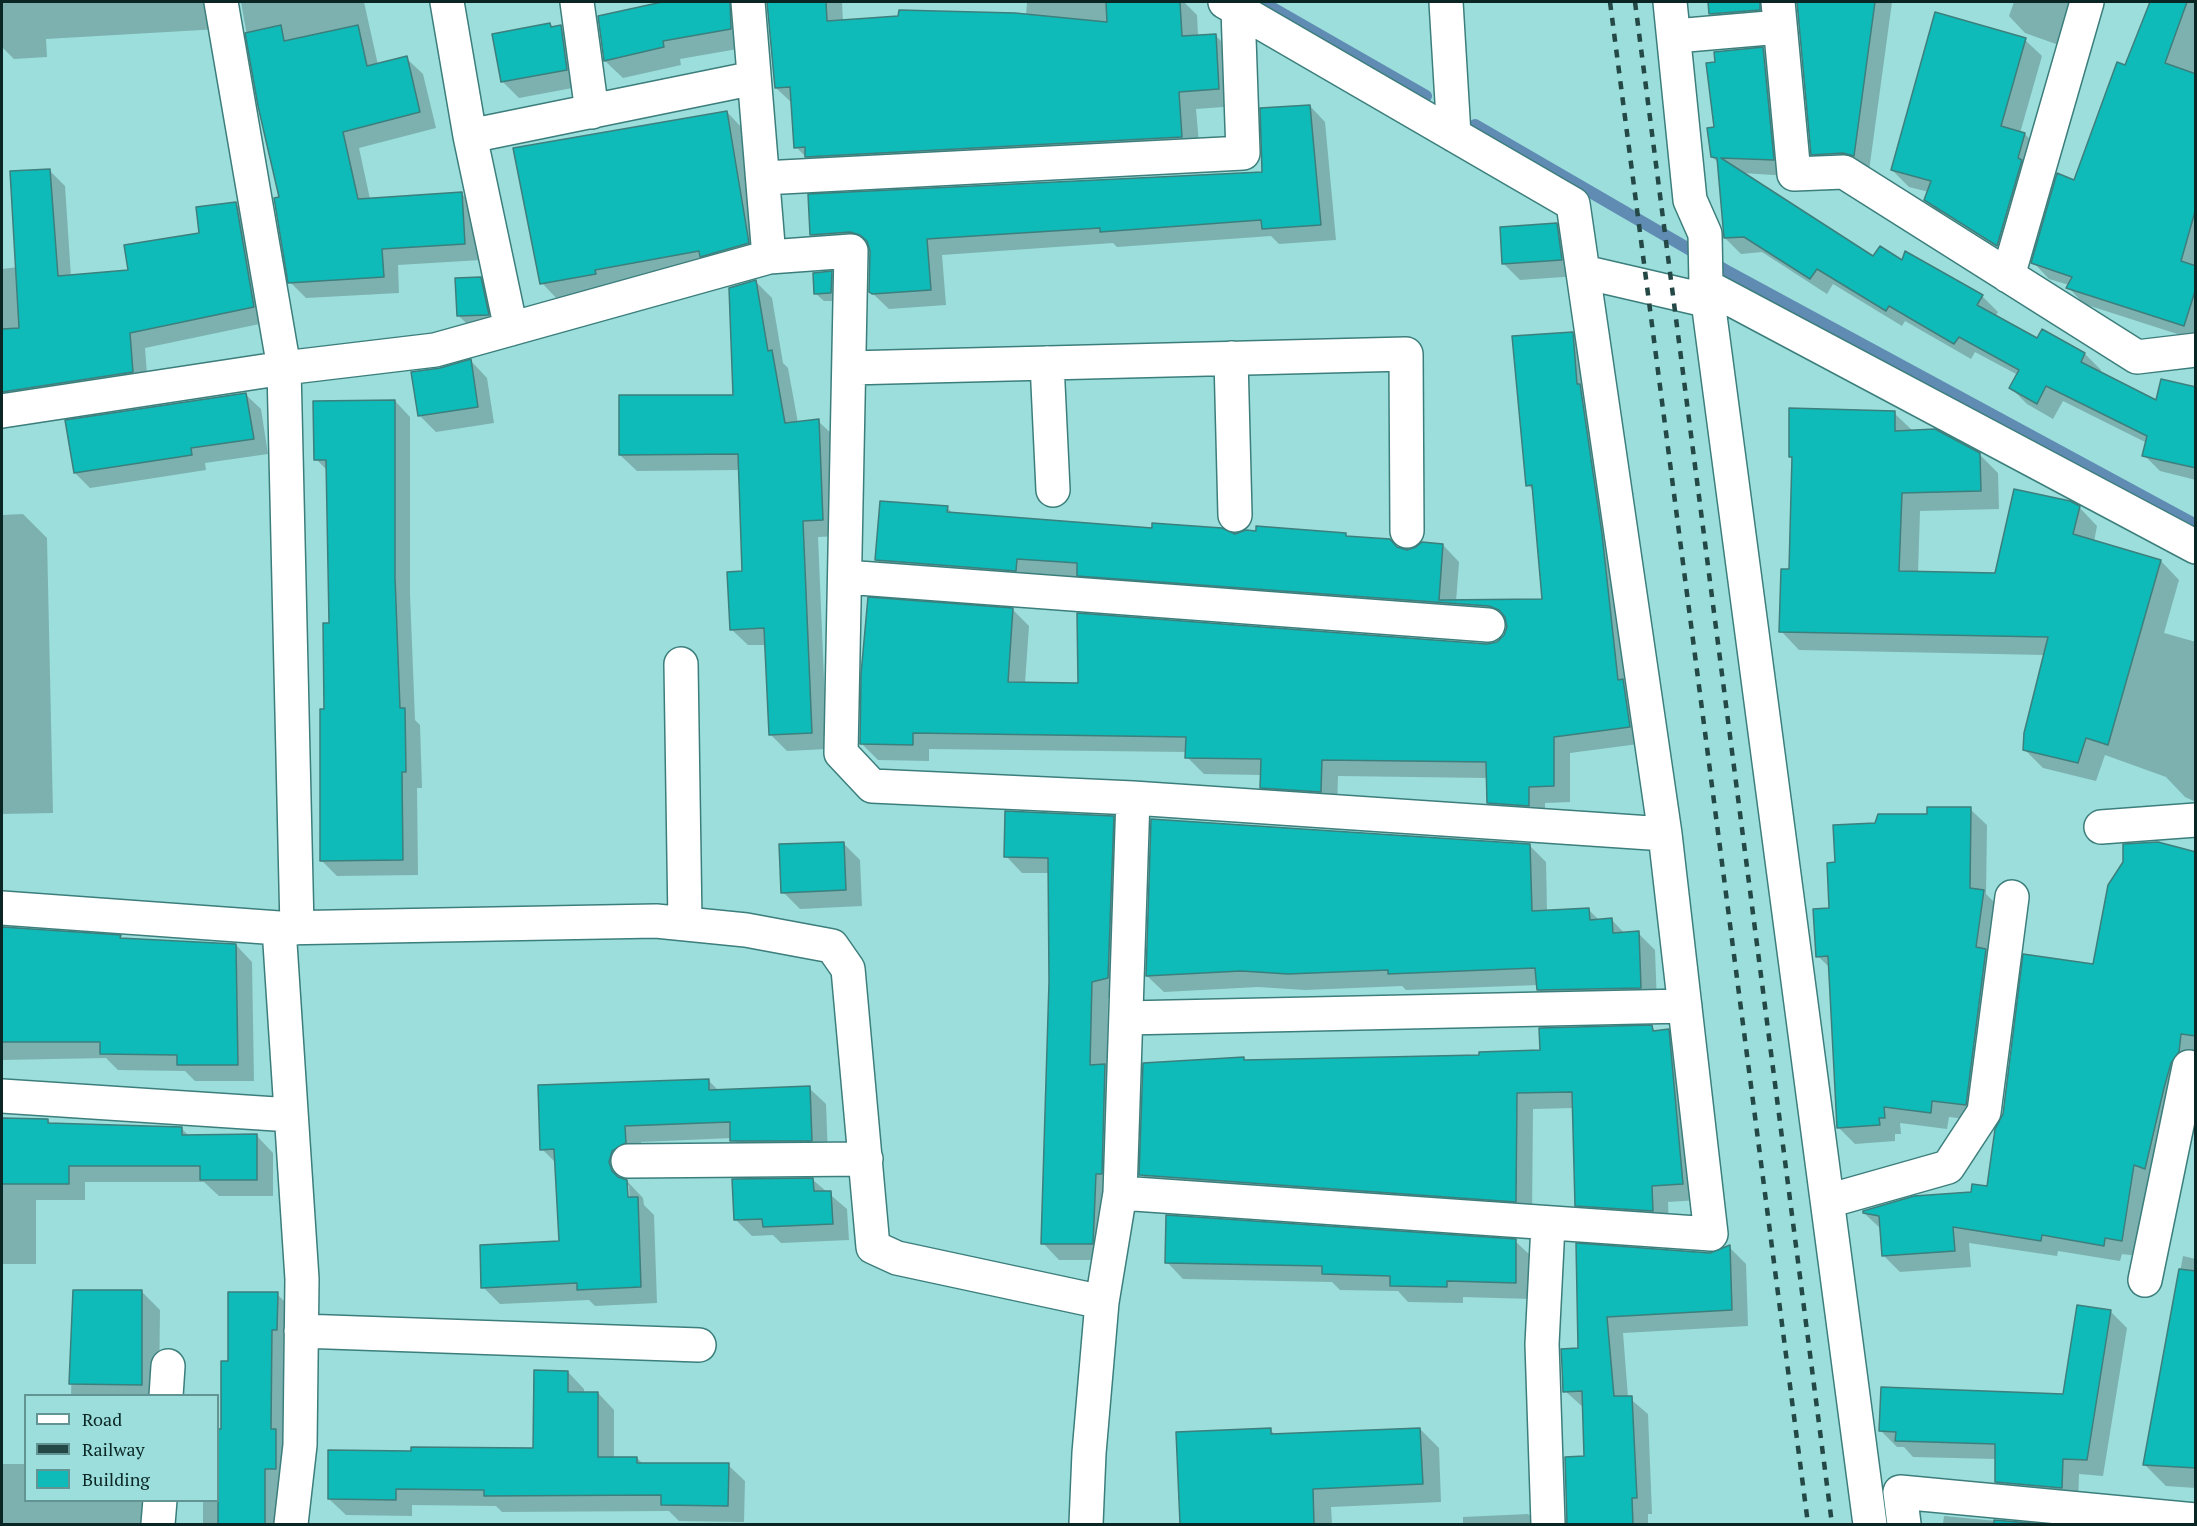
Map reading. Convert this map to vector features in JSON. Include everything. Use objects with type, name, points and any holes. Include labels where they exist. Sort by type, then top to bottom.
[{"type":"street","points":[[221,2],[284,368],[291,1115],[302,1278],[300,1445],[291,1524]]},
{"type":"street","points":[[447,2],[470,136],[511,329]]},
{"type":"street","points":[[577,2],[592,112]]},
{"type":"street","points":[[748,2],[769,257]]},
{"type":"street","points":[[1446,2],[1454,135]]},
{"type":"street","points":[[1670,2],[1690,200],[1705,234],[1707,288],[1870,1524]]},
{"type":"street","points":[[2008,276],[2087,2]]},
{"type":"street","points":[[763,178],[1243,153],[1231,5]]},
{"type":"street","points":[[1120,1193],[1548,1225],[1711,1234],[1665,834],[1573,204],[1231,5]]},
{"type":"street","points":[[1675,36],[1779,14],[1794,174],[1844,172],[2137,357],[2196,350]]},
{"type":"street","points":[[470,136],[754,78]]},
{"type":"street","points":[[2,411],[284,368],[435,350],[769,257],[851,251],[841,753],[872,786],[1133,798],[1665,834]]},
{"type":"street","points":[[1584,272],[1707,288],[2196,547]]},
{"type":"street","points":[[849,368],[1406,354],[1407,531]]},
{"type":"street","points":[[1231,358],[1235,515]]},
{"type":"street","points":[[1047,363],[1053,490]]},
{"type":"street","points":[[845,577],[1488,625]]},
{"type":"street","points":[[681,664],[685,923]]},
{"type":"street","points":[[1086,1524],[1089,1453],[1102,1302],[1120,1193],[1133,798]]},
{"type":"street","points":[[2101,826],[2196,820]]},
{"type":"street","points":[[1828,1201],[1948,1167],[1984,1112],[2012,897]]},
{"type":"street","points":[[2,908],[288,928],[656,921],[746,930],[832,946],[848,969],[873,1247],[897,1258],[1102,1302]]},
{"type":"street","points":[[1126,1018],[1685,1006]]},
{"type":"street","points":[[2145,1280],[2188,1067],[2196,1069]]},
{"type":"street","points":[[2,1096],[291,1115]]},
{"type":"street","points":[[628,1161],[866,1159]]},
{"type":"street","points":[[1548,1225],[1542,1344],[1548,1524]]},
{"type":"street","points":[[301,1330],[699,1345]]},
{"type":"street","points":[[1904,1524],[1900,1492],[2196,1520]]},
{"type":"street","points":[[158,1524],[160,1502]]},
{"type":"building","points":[[662,2],[730,2],[731,29],[663,41],[664,47],[604,61],[598,16]]},
{"type":"building","points":[[767,2],[826,2],[827,21],[898,16],[899,10],[1015,13],[1107,22],[1106,2],[1180,2],[1182,36],[1216,34],[1219,89],[1179,92],[1182,137],[805,157],[805,147],[794,148],[790,87],[775,88]]},
{"type":"building","points":[[1708,2],[1760,2],[1760,10],[1709,14]]},
{"type":"building","points":[[1797,2],[1875,2],[1854,156],[1843,153],[1811,155]]},
{"type":"building","points":[[2150,2],[2187,2],[2165,63],[2196,74],[2196,208],[2181,261],[2196,266],[2196,288],[2184,326],[2066,288],[2072,277],[2031,263],[2057,173],[2074,180],[2117,62],[2125,65]]},
{"type":"building","points":[[1935,12],[2026,38],[2001,126],[2025,133],[2018,158],[2022,160],[1997,246],[1924,200],[1931,181],[1891,170]]},
{"type":"building","points":[[550,23],[551,27],[561,25],[567,70],[501,82],[492,34]]},
{"type":"building","points":[[281,25],[284,41],[358,25],[367,66],[407,56],[420,112],[343,132],[358,199],[462,192],[465,244],[382,249],[384,277],[288,283],[274,198],[279,197],[258,106],[245,33]]},
{"type":"building","points":[[1763,47],[1774,160],[1721,158],[1873,256],[1880,246],[1902,260],[1905,251],[1983,295],[1977,305],[2037,338],[2042,329],[2085,353],[2081,362],[2156,400],[2161,379],[2196,387],[2196,468],[2142,456],[2147,436],[2046,386],[2037,404],[2009,388],[2019,370],[1959,337],[1954,344],[1889,306],[1886,311],[1817,269],[1810,279],[1744,237],[1724,238],[1717,158],[1711,157],[1707,128],[1714,127],[1706,63],[1715,62],[1714,52]]},
{"type":"building","points":[[1310,105],[1321,225],[1262,229],[1261,220],[1100,232],[1100,228],[927,239],[931,290],[872,294],[869,292],[870,251],[867,241],[860,235],[850,232],[810,235],[808,194],[1262,172],[1260,108]]},
{"type":"building","points":[[727,111],[749,243],[700,257],[699,251],[595,270],[596,274],[540,284],[513,148]]},
{"type":"building","points":[[50,169],[58,276],[128,270],[124,245],[199,233],[196,207],[236,202],[254,307],[130,333],[133,372],[2,392],[2,329],[19,328],[10,171]]},
{"type":"building","points":[[1557,223],[1562,260],[1502,264],[1500,227]]},
{"type":"building","points":[[832,271],[831,293],[814,294],[813,273]]},
{"type":"building","points":[[481,277],[489,315],[457,316],[455,278]]},
{"type":"building","points":[[756,280],[768,351],[772,350],[785,423],[819,419],[823,520],[803,521],[812,733],[769,735],[764,628],[730,630],[727,572],[742,571],[738,454],[619,455],[619,395],[733,395],[729,288]]},
{"type":"building","points":[[1573,332],[1577,384],[1580,384],[1602,534],[1618,680],[1623,679],[1630,727],[1554,737],[1554,786],[1529,787],[1529,806],[1487,803],[1486,762],[1322,760],[1321,792],[1260,788],[1261,759],[1185,758],[1186,737],[913,733],[913,745],[860,744],[861,674],[868,597],[1013,608],[1008,682],[1078,683],[1077,613],[1487,644],[1497,642],[1504,635],[1507,627],[1505,617],[1499,610],[1489,606],[1077,576],[1077,563],[1017,559],[1016,571],[875,560],[880,501],[948,506],[947,512],[1152,528],[1152,523],[1222,528],[1235,534],[1246,530],[1256,531],[1256,526],[1346,533],[1346,536],[1390,539],[1397,547],[1407,550],[1422,542],[1443,544],[1439,600],[1542,599],[1532,485],[1526,486],[1512,336]]},
{"type":"building","points":[[471,359],[478,407],[418,416],[411,372],[440,368]]},
{"type":"building","points":[[246,393],[254,439],[191,448],[192,455],[74,473],[65,420]]},
{"type":"building","points":[[395,400],[395,577],[400,708],[405,708],[406,772],[402,772],[403,860],[320,861],[320,709],[324,709],[323,623],[329,623],[326,460],[314,460],[313,401]]},
{"type":"building","points":[[1789,408],[1895,411],[1895,431],[1935,429],[1980,453],[1981,491],[1902,493],[1899,571],[1995,573],[2014,489],[2070,501],[2080,506],[2073,534],[2161,560],[2108,745],[2086,738],[2078,763],[2023,750],[2024,733],[2048,637],[1779,632],[1781,569],[1789,569],[1792,457],[1789,457]]},
{"type":"building","points":[[1927,807],[1971,807],[1970,888],[1984,890],[1976,947],[1986,949],[1966,1105],[1932,1101],[1931,1113],[1884,1107],[1885,1118],[1879,1118],[1880,1125],[1837,1128],[1828,956],[1816,957],[1813,909],[1829,908],[1827,863],[1835,862],[1833,825],[1875,823],[1878,814],[1927,814]]},
{"type":"building","points":[[1005,811],[1114,816],[1108,978],[1092,982],[1090,1065],[1105,1064],[1102,1174],[1096,1174],[1093,1244],[1041,1244],[1049,982],[1048,858],[1004,857]]},
{"type":"building","points":[[1151,819],[1530,844],[1532,911],[1589,908],[1590,920],[1612,918],[1613,933],[1639,931],[1641,988],[1537,990],[1535,968],[1388,974],[1388,970],[1288,974],[1241,971],[1146,976]]},
{"type":"building","points":[[844,842],[846,890],[781,893],[779,844]]},
{"type":"building","points":[[2158,842],[2196,852],[2196,1036],[2181,1034],[2179,1052],[2171,1063],[2145,1169],[2134,1165],[2122,1241],[2105,1238],[2104,1246],[2042,1235],[2041,1241],[1953,1227],[1955,1251],[1882,1256],[1879,1216],[1863,1213],[1863,1211],[1914,1196],[1971,1192],[1972,1184],[1987,1186],[1995,1129],[2003,1114],[2023,954],[2093,964],[2108,885],[2123,862],[2123,844]]},
{"type":"building","points":[[2,927],[121,935],[120,938],[236,944],[238,1065],[177,1065],[177,1055],[100,1054],[100,1042],[2,1042]]},
{"type":"building","points":[[1652,1025],[1653,1031],[1669,1029],[1683,1184],[1652,1186],[1653,1211],[1575,1206],[1572,1092],[1517,1093],[1516,1202],[1139,1175],[1143,1063],[1244,1057],[1244,1060],[1479,1055],[1479,1052],[1540,1050],[1539,1028]]},
{"type":"building","points":[[709,1079],[709,1090],[810,1086],[812,1141],[730,1141],[730,1122],[625,1126],[626,1143],[612,1151],[609,1162],[612,1171],[618,1177],[627,1180],[628,1197],[638,1197],[641,1287],[577,1290],[577,1283],[481,1288],[480,1245],[559,1241],[554,1149],[540,1150],[538,1085]]},
{"type":"building","points":[[2,1118],[48,1119],[48,1123],[182,1127],[182,1135],[257,1134],[257,1180],[200,1180],[200,1166],[69,1166],[69,1184],[2,1184]]},
{"type":"building","points":[[813,1178],[814,1191],[831,1191],[833,1224],[763,1227],[762,1219],[734,1220],[732,1179]]},
{"type":"building","points":[[1166,1215],[1516,1239],[1516,1283],[1447,1281],[1447,1287],[1390,1286],[1390,1276],[1322,1274],[1322,1266],[1165,1263]]},
{"type":"building","points":[[1576,1243],[1710,1253],[1730,1245],[1732,1310],[1607,1317],[1614,1396],[1632,1396],[1637,1498],[1632,1498],[1633,1524],[1567,1524],[1565,1457],[1584,1456],[1582,1391],[1563,1392],[1561,1349],[1578,1348]]},
{"type":"building","points":[[2179,1269],[2196,1271],[2196,1468],[2143,1465]]},
{"type":"building","points":[[73,1290],[142,1290],[142,1385],[69,1384]]},
{"type":"building","points":[[228,1292],[278,1292],[277,1330],[272,1330],[271,1429],[276,1429],[276,1469],[265,1469],[265,1524],[218,1524],[221,1361],[228,1361]]},
{"type":"building","points":[[2077,1305],[2111,1310],[2087,1460],[2063,1459],[2062,1488],[1995,1482],[1995,1444],[1895,1441],[1896,1432],[1879,1431],[1881,1387],[2063,1394]]},
{"type":"building","points":[[534,1370],[568,1371],[568,1392],[598,1392],[598,1457],[637,1457],[637,1463],[729,1463],[728,1506],[661,1505],[661,1495],[484,1496],[484,1490],[396,1489],[396,1500],[328,1499],[328,1450],[411,1451],[411,1447],[533,1448]]},
{"type":"building","points":[[1271,1428],[1271,1434],[1420,1428],[1423,1484],[1313,1489],[1314,1524],[1180,1524],[1176,1432]]},
{"type":"building","points":[[1994,1520],[2044,1524],[1994,1524]]},
{"type":"waterway","points":[[1262,2],[1426,96]]},
{"type":"waterway","points":[[1475,125],[1725,270],[2196,525]]},
{"type":"railway","points":[[1610,2],[1808,1524]]},
{"type":"railway","points":[[1635,2],[1832,1524]]}]
